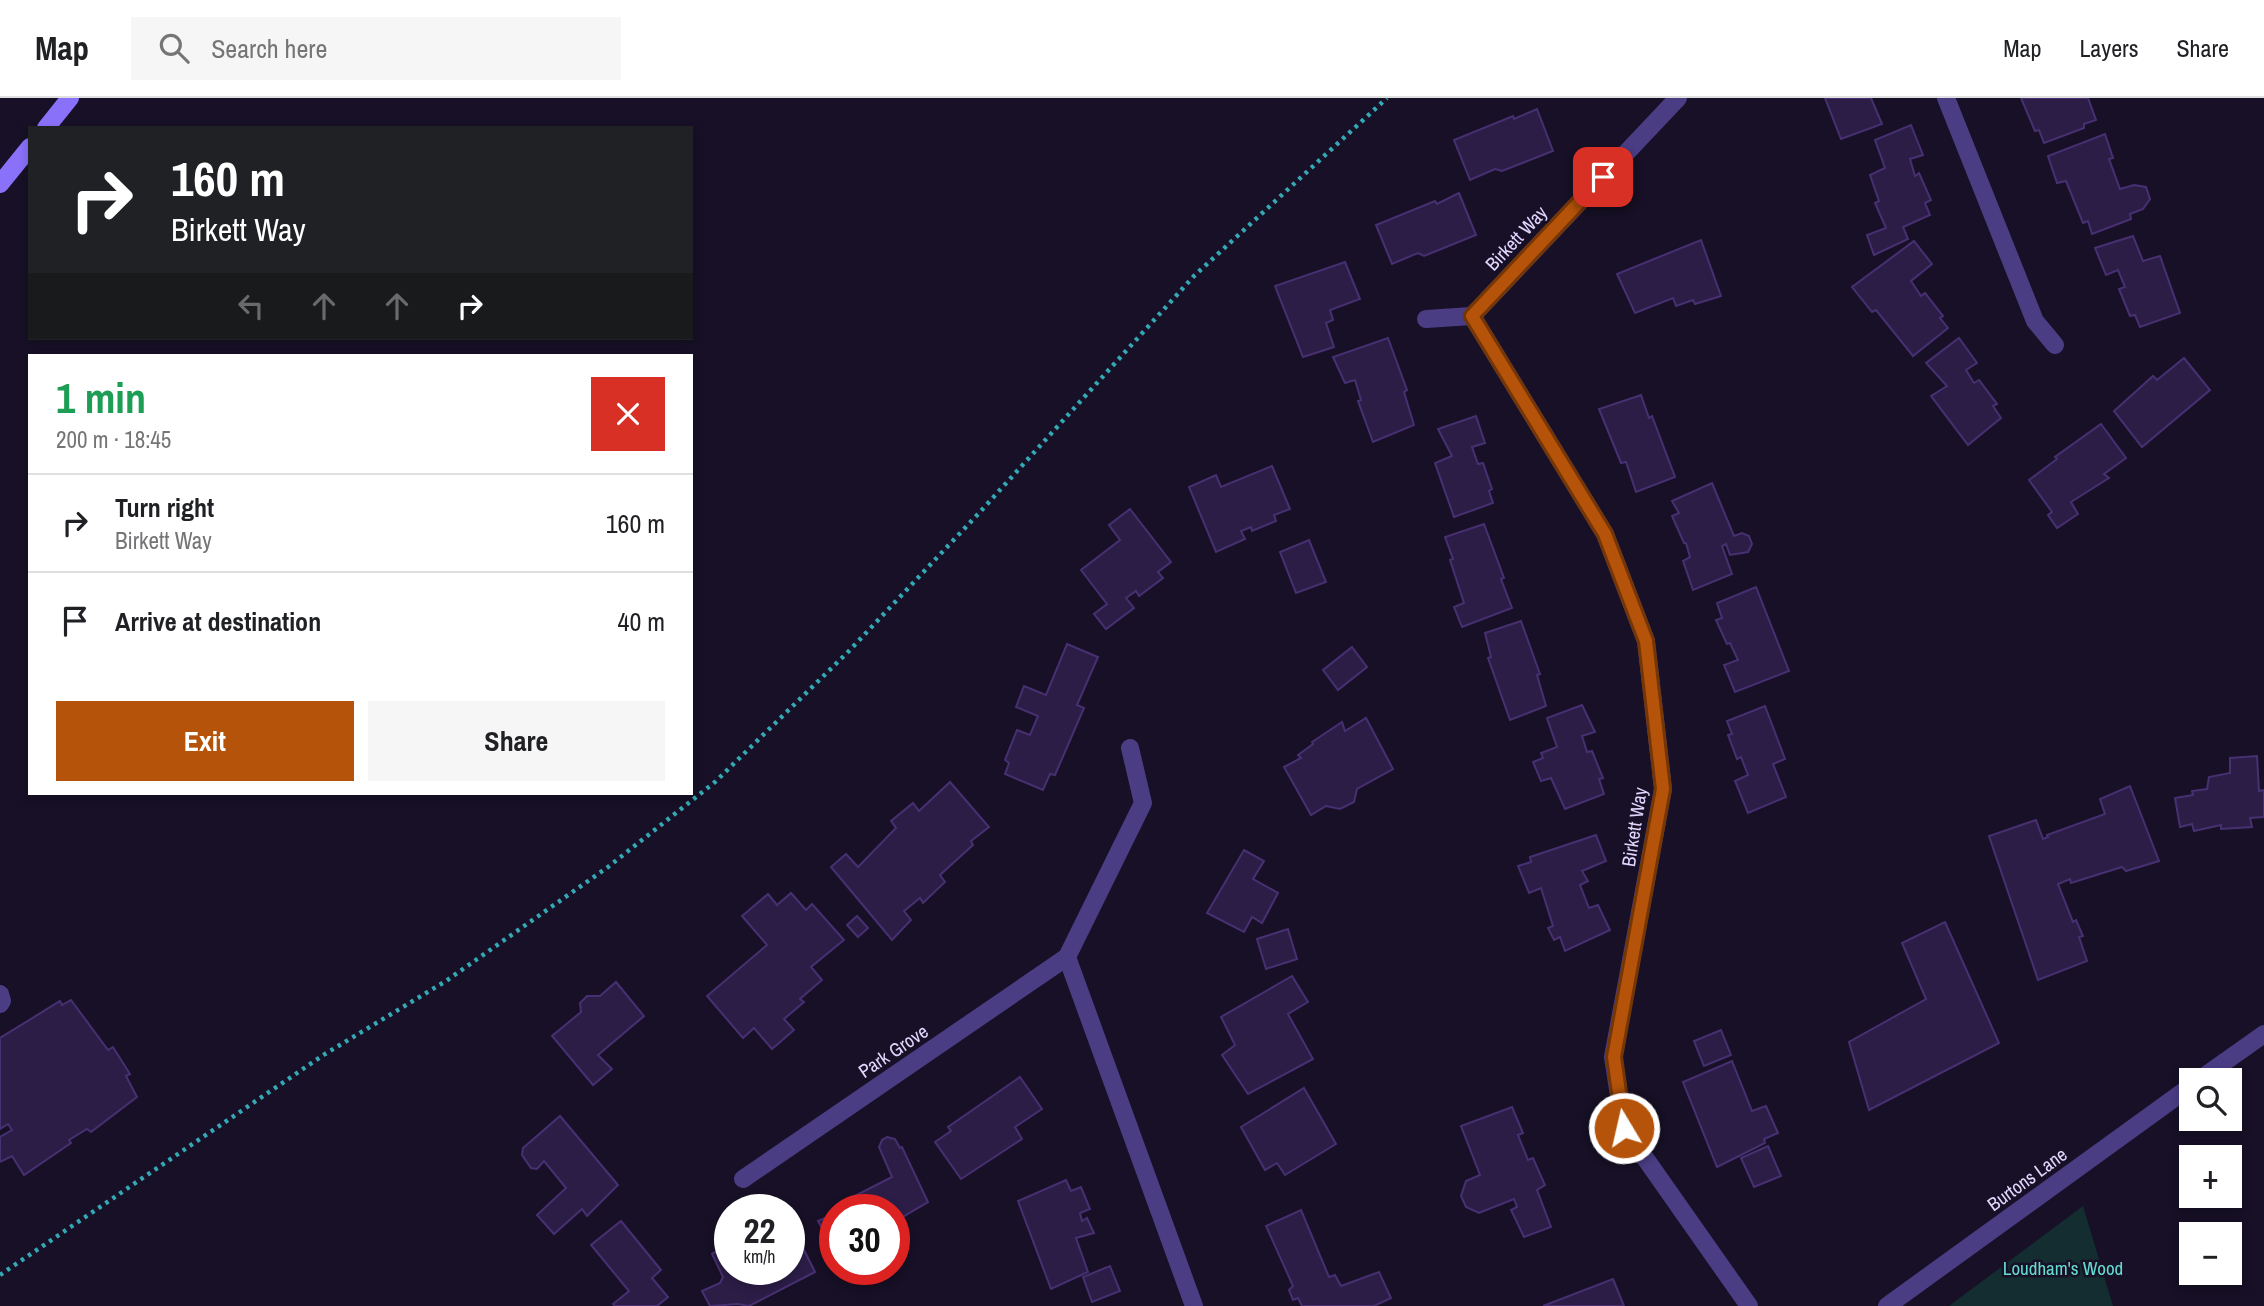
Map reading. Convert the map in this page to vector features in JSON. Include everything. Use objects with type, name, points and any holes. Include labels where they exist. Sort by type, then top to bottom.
[{"type":"main road","points":[[48,126],[70,98]]},
{"type":"main road","points":[[0,184],[28,149]]},
{"type":"street","name":"Birkett Way","points":[[1678,98],[1472,316],[1605,534],[1646,641],[1663,789],[1614,1057],[1624,1128],[1749,1306]]},
{"type":"street","points":[[1946,98],[2035,321],[2055,345]]},
{"type":"street","points":[[1426,319],[1472,316]]},
{"type":"street","name":"Park Grove","points":[[743,1179],[1067,957],[1143,803],[1130,748]]},
{"type":"street","points":[[1067,957],[1194,1306]]},
{"type":"street","points":[[0,994],[0,1004]]},
{"type":"street","points":[[2216,1068],[2264,1034]]},
{"type":"street","name":"Burtons Lane","points":[[1887,1306],[2179,1095]]},
{"type":"path","points":[[0,1275],[325,1054],[446,981],[608,867],[715,782],[848,652],[980,512],[1194,276],[1387,98]]},
{"type":"green space","name":"Loudham's Wood","points":[[2083,1206],[2113,1306],[1949,1306]]},
{"type":"building","points":[[1825,98],[1871,98],[1882,124],[1841,139]]},
{"type":"building","points":[[2021,98],[2088,98],[2096,120],[2084,124],[2084,128],[2044,143],[2039,130],[2035,131]]},
{"type":"building","points":[[1537,109],[1553,151],[1502,171],[1495,169],[1470,180],[1454,140]]},
{"type":"building","points":[[1911,125],[1923,155],[1910,159],[1915,176],[1919,173],[1931,200],[1925,203],[1930,215],[1903,227],[1908,239],[1874,255],[1867,235],[1886,228],[1875,203],[1879,201],[1870,175],[1885,168],[1875,140]]},
{"type":"building","points":[[2105,134],[2113,158],[2109,159],[2120,189],[2134,185],[2146,187],[2150,199],[2143,209],[2130,214],[2131,219],[2092,234],[2088,221],[2083,223],[2066,181],[2057,183],[2048,156]]},
{"type":"building","points":[[1459,193],[1476,235],[1424,256],[1418,253],[1392,264],[1376,225],[1435,201],[1437,204]]},
{"type":"building","points":[[2133,236],[2143,261],[2160,256],[2180,313],[2140,327],[2135,315],[2130,316],[2119,289],[2125,287],[2118,270],[2106,275],[2095,248]]},
{"type":"building","points":[[1701,240],[1721,296],[1695,304],[1693,300],[1676,306],[1673,298],[1635,313],[1617,274]]},
{"type":"building","points":[[1914,241],[1932,264],[1911,281],[1921,296],[1925,293],[1943,316],[1940,318],[1948,328],[1913,356],[1876,310],[1872,312],[1852,287]]},
{"type":"building","points":[[1345,262],[1360,299],[1330,310],[1333,320],[1326,323],[1334,347],[1303,357],[1275,286]]},
{"type":"building","points":[[1388,338],[1407,390],[1404,392],[1414,425],[1373,442],[1358,401],[1361,400],[1355,380],[1345,383],[1333,357]]},
{"type":"building","points":[[1959,338],[1977,363],[1966,370],[1974,383],[1979,380],[1997,404],[1993,406],[2001,418],[1968,445],[1931,396],[1947,386],[1926,363]]},
{"type":"building","points":[[2184,358],[2210,390],[2142,447],[2114,411],[2153,376],[2157,380]]},
{"type":"building","points":[[1641,395],[1649,418],[1652,416],[1675,477],[1636,492],[1626,462],[1621,463],[1599,409]]},
{"type":"building","points":[[1476,416],[1485,443],[1472,447],[1478,464],[1483,463],[1492,489],[1489,491],[1493,503],[1454,517],[1435,463],[1452,456],[1438,429]]},
{"type":"building","points":[[2101,424],[2126,458],[2104,474],[2109,478],[2071,502],[2078,514],[2057,528],[2048,515],[2052,512],[2029,480],[2057,459],[2055,457]]},
{"type":"building","points":[[1272,466],[1290,509],[1274,515],[1276,521],[1252,531],[1251,527],[1241,531],[1245,539],[1216,552],[1189,487],[1216,475],[1221,487]]},
{"type":"building","points":[[1712,483],[1734,536],[1742,533],[1749,536],[1752,544],[1748,552],[1730,555],[1726,544],[1722,546],[1732,574],[1693,590],[1683,561],[1690,557],[1672,516],[1679,513],[1672,501]]},
{"type":"building","points":[[1130,509],[1171,562],[1158,572],[1163,578],[1139,596],[1136,591],[1126,598],[1134,608],[1106,629],[1094,614],[1107,604],[1081,570],[1120,540],[1109,525]]},
{"type":"building","points":[[1484,524],[1512,608],[1462,627],[1454,607],[1464,603],[1445,537]]},
{"type":"building","points":[[1309,540],[1326,582],[1296,593],[1280,552]]},
{"type":"building","points":[[1756,587],[1789,671],[1735,692],[1724,665],[1738,660],[1716,620],[1722,618],[1717,603]]},
{"type":"building","points":[[1521,621],[1540,674],[1537,675],[1546,706],[1510,720],[1488,658],[1491,657],[1485,633]]},
{"type":"building","points":[[1067,644],[1098,657],[1077,705],[1084,708],[1055,775],[1050,774],[1043,790],[1005,774],[1009,763],[1005,760],[1017,730],[1030,735],[1038,716],[1016,707],[1024,686],[1046,695]]},
{"type":"building","points":[[1352,647],[1367,667],[1338,690],[1323,670]]},
{"type":"building","points":[[1582,705],[1595,732],[1582,736],[1587,752],[1592,751],[1603,778],[1599,779],[1604,794],[1565,809],[1551,778],[1541,781],[1533,762],[1543,758],[1541,753],[1557,747],[1547,718]]},
{"type":"building","points":[[1765,706],[1785,759],[1773,764],[1786,797],[1748,813],[1735,781],[1748,775],[1741,757],[1737,759],[1728,735],[1732,734],[1727,721]]},
{"type":"building","points":[[1366,718],[1393,769],[1357,789],[1354,802],[1340,809],[1326,806],[1311,815],[1284,767],[1301,758],[1298,755],[1313,744],[1312,742],[1342,722],[1345,731]]},
{"type":"building","points":[[2257,756],[2259,791],[2264,790],[2264,817],[2250,818],[2252,827],[2221,829],[2221,825],[2194,831],[2192,824],[2180,827],[2175,798],[2193,795],[2192,791],[2207,789],[2209,777],[2230,773],[2230,758]]},
{"type":"building","points":[[950,782],[989,827],[971,841],[973,845],[940,875],[945,882],[923,903],[920,898],[904,911],[911,920],[892,940],[831,867],[846,854],[858,867],[896,828],[891,821],[913,803],[919,811]]},
{"type":"building","points":[[2130,786],[2159,861],[2126,871],[2122,867],[2071,883],[2070,879],[2058,884],[2073,922],[2076,920],[2083,936],[2079,937],[2087,961],[2038,980],[1989,836],[2036,820],[2043,839],[2048,837],[2047,835],[2105,814],[2100,799]]},
{"type":"building","points":[[1596,835],[1606,861],[1582,871],[1588,881],[1580,885],[1589,908],[1598,905],[1610,930],[1565,951],[1560,937],[1554,940],[1548,928],[1553,926],[1541,888],[1529,893],[1518,866],[1531,862],[1530,857]]},
{"type":"building","points":[[1244,850],[1264,861],[1253,879],[1278,893],[1262,923],[1252,917],[1244,932],[1207,913]]},
{"type":"building","points":[[791,893],[806,910],[812,904],[844,940],[811,967],[822,980],[800,999],[804,1002],[784,1019],[794,1030],[772,1049],[754,1028],[743,1038],[707,996],[767,945],[742,916],[768,894],[777,905]]},
{"type":"building","points":[[857,916],[868,928],[858,937],[847,925]]},
{"type":"building","points":[[1945,922],[1999,1043],[1869,1110],[1849,1042],[1926,999],[1902,943]]},
{"type":"building","points":[[1288,929],[1297,959],[1266,969],[1257,939]]},
{"type":"building","points":[[1292,976],[1308,1002],[1288,1014],[1313,1059],[1248,1094],[1222,1055],[1235,1045],[1221,1017]]},
{"type":"building","points":[[616,982],[644,1016],[598,1055],[612,1069],[593,1085],[552,1036],[581,1012],[580,1003],[587,996],[600,996]]},
{"type":"building","points":[[71,1000],[108,1050],[113,1047],[130,1074],[126,1076],[137,1097],[91,1132],[87,1129],[69,1140],[71,1143],[24,1175],[12,1156],[0,1162],[0,1137],[12,1130],[8,1124],[0,1129],[0,1038],[60,1001],[62,1005]]},
{"type":"building","points":[[1721,1030],[1731,1055],[1704,1066],[1694,1041]]},
{"type":"building","points":[[1732,1061],[1752,1111],[1766,1106],[1778,1133],[1764,1139],[1765,1143],[1717,1167],[1683,1082]]},
{"type":"building","points":[[1020,1077],[1042,1109],[1015,1127],[1022,1139],[961,1179],[935,1142],[951,1131],[948,1127]]},
{"type":"building","points":[[1304,1088],[1336,1144],[1285,1175],[1277,1163],[1265,1170],[1241,1127]]},
{"type":"building","points":[[1512,1107],[1523,1133],[1518,1135],[1528,1160],[1533,1158],[1545,1185],[1537,1190],[1551,1227],[1524,1237],[1511,1210],[1517,1207],[1514,1199],[1479,1213],[1466,1207],[1461,1196],[1466,1181],[1480,1175],[1461,1126]]},
{"type":"building","points":[[560,1116],[618,1185],[587,1216],[582,1209],[554,1234],[537,1215],[566,1188],[544,1161],[537,1169],[531,1168],[522,1155],[523,1148]]},
{"type":"building","points":[[887,1137],[895,1139],[900,1148],[902,1147],[928,1202],[910,1213],[910,1194],[859,1194],[892,1177],[879,1147]]},
{"type":"building","points":[[1768,1146],[1781,1176],[1754,1187],[1741,1158]]},
{"type":"building","points":[[1066,1180],[1071,1191],[1081,1187],[1090,1209],[1080,1213],[1082,1221],[1087,1218],[1094,1233],[1076,1238],[1088,1272],[1051,1289],[1018,1201]]},
{"type":"building","points":[[1301,1210],[1329,1277],[1335,1275],[1341,1286],[1379,1272],[1391,1298],[1374,1306],[1302,1306],[1298,1298],[1293,1300],[1289,1290],[1293,1286],[1266,1226]]},
{"type":"building","points":[[621,1221],[661,1270],[652,1278],[668,1297],[657,1306],[613,1304],[629,1291],[591,1245]]},
{"type":"building","points":[[805,1252],[815,1272],[805,1277]]},
{"type":"building","points":[[1110,1266],[1120,1291],[1092,1302],[1083,1277]]},
{"type":"building","points":[[1613,1279],[1624,1306],[1543,1306]]},
{"type":"building","points":[[716,1285],[790,1285],[749,1306],[710,1306],[702,1291]]},
{"type":"route","points":[[1603,177],[1472,316],[1605,534],[1646,641],[1663,789],[1614,1057],[1624,1128]]}]
